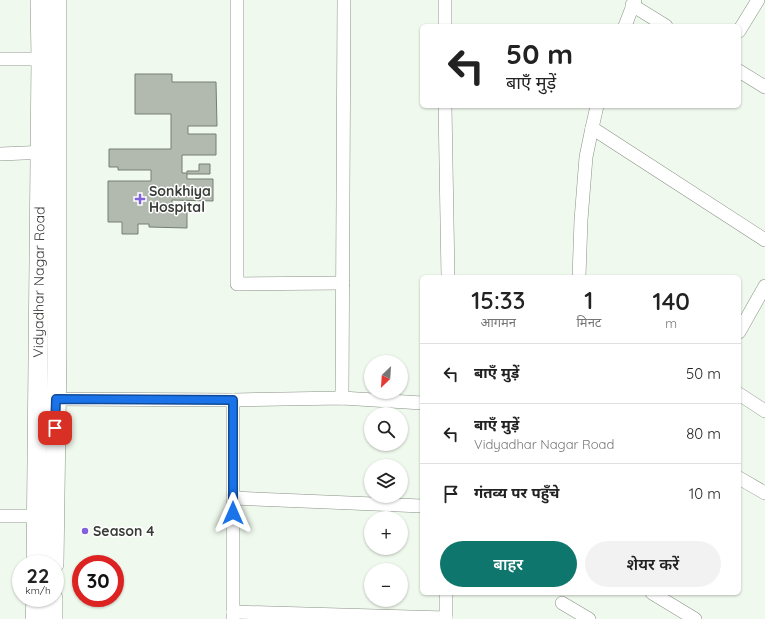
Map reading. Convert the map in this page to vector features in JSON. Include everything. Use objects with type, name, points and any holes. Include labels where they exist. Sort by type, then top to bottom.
[{"type":"main road","name":"Vidyadhar Nagar Road","points":[[40,0],[41,59],[48,152]]},
{"type":"main road","name":"Vidyadhar Nagar Road","points":[[38,555],[45,516],[48,152],[57,0]]},
{"type":"main road","name":"Vidyadhar Nagar Road","points":[[45,516],[52,555]]},
{"type":"main road","points":[[35,619],[36,607]]},
{"type":"main road","points":[[53,607],[53,619]]},
{"type":"street","points":[[237,0],[237,284],[343,283]]},
{"type":"street","points":[[342,398],[344,0]]},
{"type":"street","points":[[445,24],[446,0]]},
{"type":"street","points":[[741,29],[758,0]]},
{"type":"street","points":[[626,24],[634,3],[663,24]]},
{"type":"street","points":[[0,59],[41,59]]},
{"type":"street","points":[[741,72],[765,87]]},
{"type":"street","points":[[445,108],[448,275]]},
{"type":"street","points":[[579,275],[581,220],[586,157],[597,108]]},
{"type":"street","points":[[592,128],[765,240]]},
{"type":"street","points":[[0,154],[48,152]]},
{"type":"street","points":[[741,328],[765,286]]},
{"type":"street","points":[[741,395],[765,411]]},
{"type":"street","points":[[47,398],[233,400],[342,398],[420,403]]},
{"type":"street","points":[[233,400],[233,616],[446,618],[446,595]]},
{"type":"street","points":[[741,479],[765,493]]},
{"type":"street","points":[[233,498],[420,506]]},
{"type":"street","points":[[0,516],[45,516]]},
{"type":"street","points":[[655,595],[695,619]]},
{"type":"street","points":[[562,603],[589,619]]},
{"type":"building","points":[[135,74],[172,74],[172,82],[216,82],[217,126],[188,126],[188,134],[216,134],[216,155],[182,155],[182,173],[187,173],[187,171],[199,171],[199,164],[210,164],[210,174],[187,174],[187,179],[213,179],[213,201],[172,200],[172,209],[187,209],[187,228],[149,227],[149,224],[138,224],[138,234],[122,234],[122,222],[108,222],[108,181],[151,181],[151,170],[118,170],[118,167],[109,167],[109,149],[171,149],[171,114],[135,114]]},
{"type":"place","name":"Sonkhiya Hospital","points":[[140,199]]},
{"type":"place","name":"Season 4","points":[[85,531]]},
{"type":"route","points":[[55,428],[56,399],[233,400],[233,513]]}]
